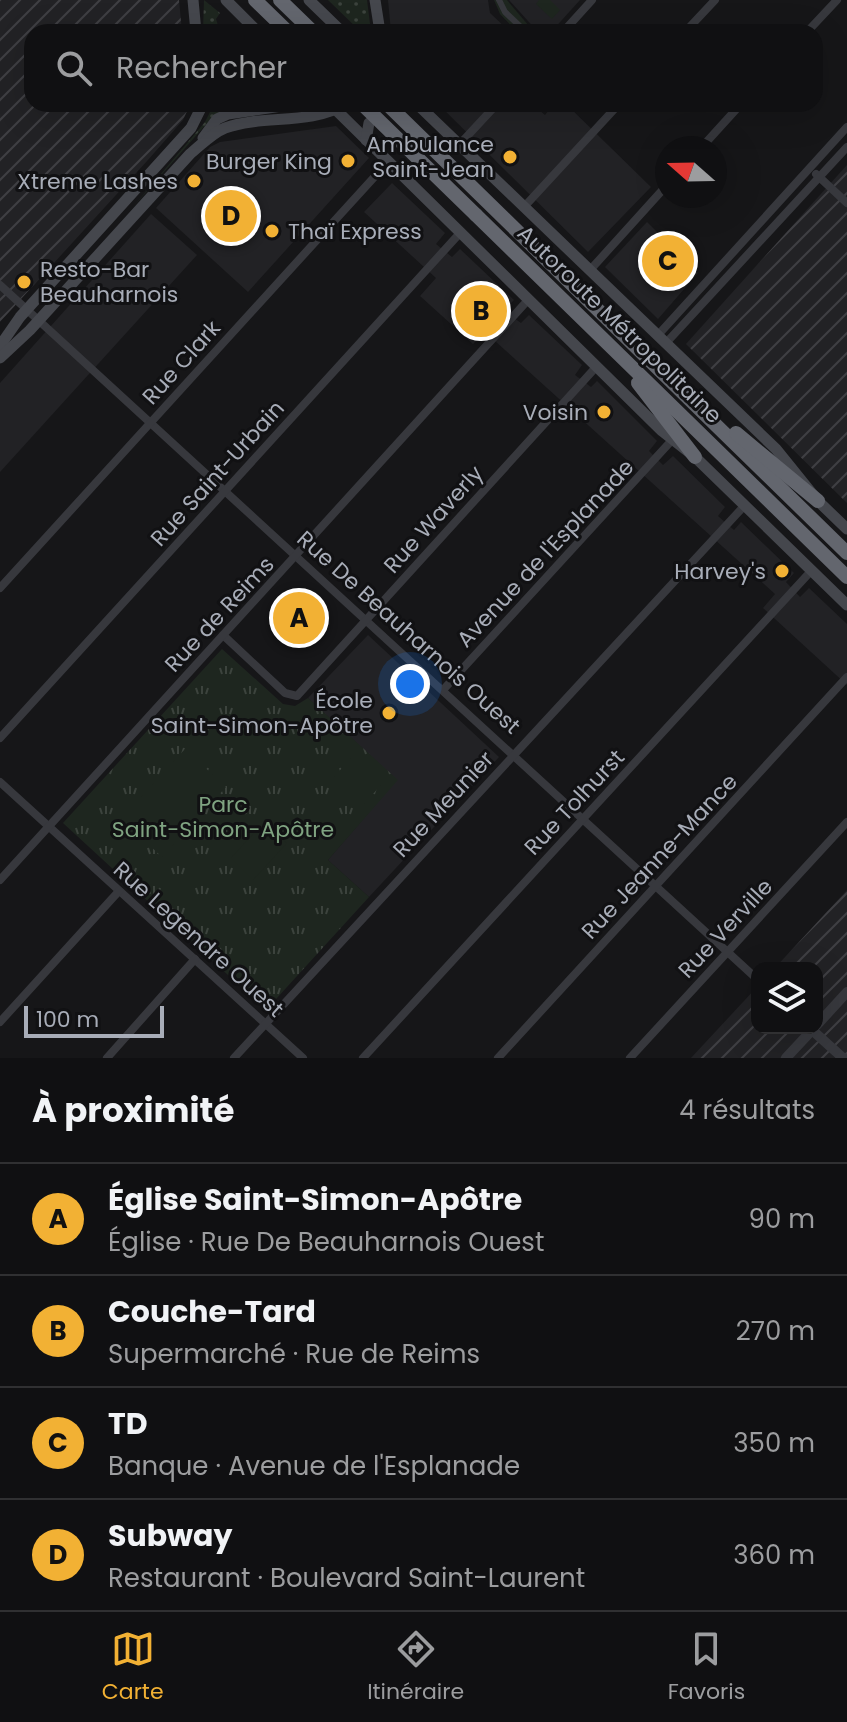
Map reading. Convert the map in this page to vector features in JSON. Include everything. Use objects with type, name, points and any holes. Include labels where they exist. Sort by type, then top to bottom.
[{"type":"highway","points":[[255,0],[280,24]]},
{"type":"highway","points":[[280,0],[305,24]]},
{"type":"highway","name":"Autoroute Métropolitaine","points":[[370,112],[847,577]]},
{"type":"highway","name":"Autoroute Métropolitaine","points":[[395,112],[847,553]]},
{"type":"highway","points":[[604,339],[695,457]]},
{"type":"highway","points":[[656,366],[818,501]]},
{"type":"main road","points":[[193,0],[195,24]]},
{"type":"main road","points":[[226,0],[250,24]]},
{"type":"main road","points":[[309,0],[334,24]]},
{"type":"main road","points":[[375,0],[379,24]]},
{"type":"main road","points":[[0,358],[191,128],[199,112]]},
{"type":"main road","points":[[0,346],[190,154],[222,117],[250,112]]},
{"type":"main road","points":[[190,154],[227,128],[311,118],[324,112]]},
{"type":"main road","points":[[343,112],[366,140],[528,300],[847,605]]},
{"type":"main road","points":[[425,112],[783,457],[818,501],[847,529]]},
{"type":"main road","points":[[366,140],[369,123]]},
{"type":"street","points":[[499,0],[505,12],[518,24]]},
{"type":"street","points":[[570,24],[592,0]]},
{"type":"street","points":[[692,24],[715,0]]},
{"type":"street","points":[[814,24],[837,0]]},
{"type":"street","points":[[459,145],[490,112]]},
{"type":"street","points":[[524,207],[612,112]]},
{"type":"street","points":[[712,136],[734,112]]},
{"type":"street","points":[[662,339],[847,127]]},
{"type":"street","points":[[662,339],[847,147]]},
{"type":"street","name":"Rue Clark","points":[[0,588],[388,162]]},
{"type":"street","points":[[810,168],[847,203]]},
{"type":"street","points":[[591,269],[655,198]]},
{"type":"street","name":"Rue Saint-Urbain","points":[[0,738],[460,233]]},
{"type":"street","name":"Rue De Beauharnois Ouest","points":[[0,285],[751,974]]},
{"type":"street","name":"Rue de Reims","points":[[0,880],[528,300]]},
{"type":"street","name":"Rue Waverly","points":[[223,635],[285,693],[297,696],[597,366]]},
{"type":"street","name":"Avenue de l'Esplanade","points":[[443,690],[673,439]]},
{"type":"street","name":"Rue Meunier","points":[[234,1058],[745,505]]},
{"type":"street","name":"Rue Tolhurst","points":[[363,1058],[812,570]]},
{"type":"street","name":"Rue Jeanne-Mance","points":[[498,1058],[847,677]]},
{"type":"street","name":"Rue Legendre Ouest","points":[[0,782],[303,1058]]},
{"type":"street","name":"Rue Verville","points":[[630,1058],[847,822]]},
{"type":"street","points":[[0,1022],[119,891]]},
{"type":"street","points":[[107,1058],[195,959]]},
{"type":"street","points":[[823,1017],[847,992]]},
{"type":"street","points":[[786,1058],[808,1034]]},
{"type":"street","points":[[819,1034],[843,1058]]},
{"type":"shaded area","points":[[0,0],[179,0],[181,24],[24,24],[24,112],[187,112],[147,161],[0,322]]},
{"type":"shaded area","points":[[388,0],[488,0],[490,13],[502,24],[390,24]]},
{"type":"shaded area","points":[[509,0],[580,0],[558,24],[531,24]]},
{"type":"shaded area","points":[[446,112],[541,112],[545,115],[547,112],[574,112],[651,187],[588,252]]},
{"type":"shaded area","points":[[336,126],[369,158],[248,292],[156,208],[210,147],[220,142]]},
{"type":"shaded area","points":[[847,165],[847,503],[686,344]]},
{"type":"shaded area","points":[[392,183],[445,233],[436,244],[452,257],[460,249],[514,300],[504,311],[521,323],[529,315],[582,365],[575,375],[591,387],[597,381],[657,441],[649,451],[663,465],[673,456],[725,507],[718,516],[734,530],[741,522],[794,573],[786,582],[800,597],[809,588],[847,624],[847,685],[763,608],[775,594],[485,332],[473,344],[420,296],[436,278],[364,212]]},
{"type":"shaded area","points":[[151,214],[197,255],[0,472],[0,383]]},
{"type":"shaded area","points":[[647,222],[698,273],[658,319],[605,267]]},
{"type":"shaded area","points":[[368,635],[499,757],[369,897],[328,860],[397,780],[308,698]]},
{"type":"shaded area","points":[[847,890],[847,1058],[691,1058],[751,993],[751,1034],[823,1034],[823,962],[781,962]]},
{"type":"green space","points":[[204,0],[220,13],[216,19],[218,24],[203,24]]},
{"type":"green space","points":[[328,0],[367,0],[370,24],[353,24]]},
{"type":"green space","points":[[494,0],[507,0],[527,24],[509,24],[500,14]]},
{"type":"green space","points":[[539,0],[550,0],[560,10],[552,19],[536,4]]},
{"type":"green space","points":[[210,112],[223,112],[209,121],[132,208],[205,122]]},
{"type":"green space","name":"Parc Saint-Simon-Apôtre","points":[[222,649],[283,704],[295,706],[308,698],[398,780],[328,860],[369,897],[266,1010],[63,823]]},
{"type":"green space","points":[[185,749],[226,787],[162,857],[121,819]]},
{"type":"green space","points":[[351,758],[381,785],[364,804],[334,777]]},
{"type":"green space","points":[[264,822],[287,843],[253,880],[231,858]]},
{"type":"place","name":"Ambulance Saint-Jean","points":[[510,157]]},
{"type":"place","name":"Burger King","points":[[348,161]]},
{"type":"place","name":"Xtreme Lashes","points":[[194,181]]},
{"type":"place","name":"Subway","points":[[231,216]]},
{"type":"place","name":"Thaï Express","points":[[272,231]]},
{"type":"place","name":"TD","points":[[668,261]]},
{"type":"place","name":"Resto-Bar Beauharnois","points":[[24,282]]},
{"type":"place","name":"Couche-Tard","points":[[481,311]]},
{"type":"place","name":"Voisin","points":[[604,412]]},
{"type":"place","name":"Harvey's","points":[[782,571]]},
{"type":"place","name":"Église Saint-Simon-Apôtre","points":[[299,618]]},
{"type":"place","name":"École Saint-Simon-Apôtre","points":[[389,713]]}]
